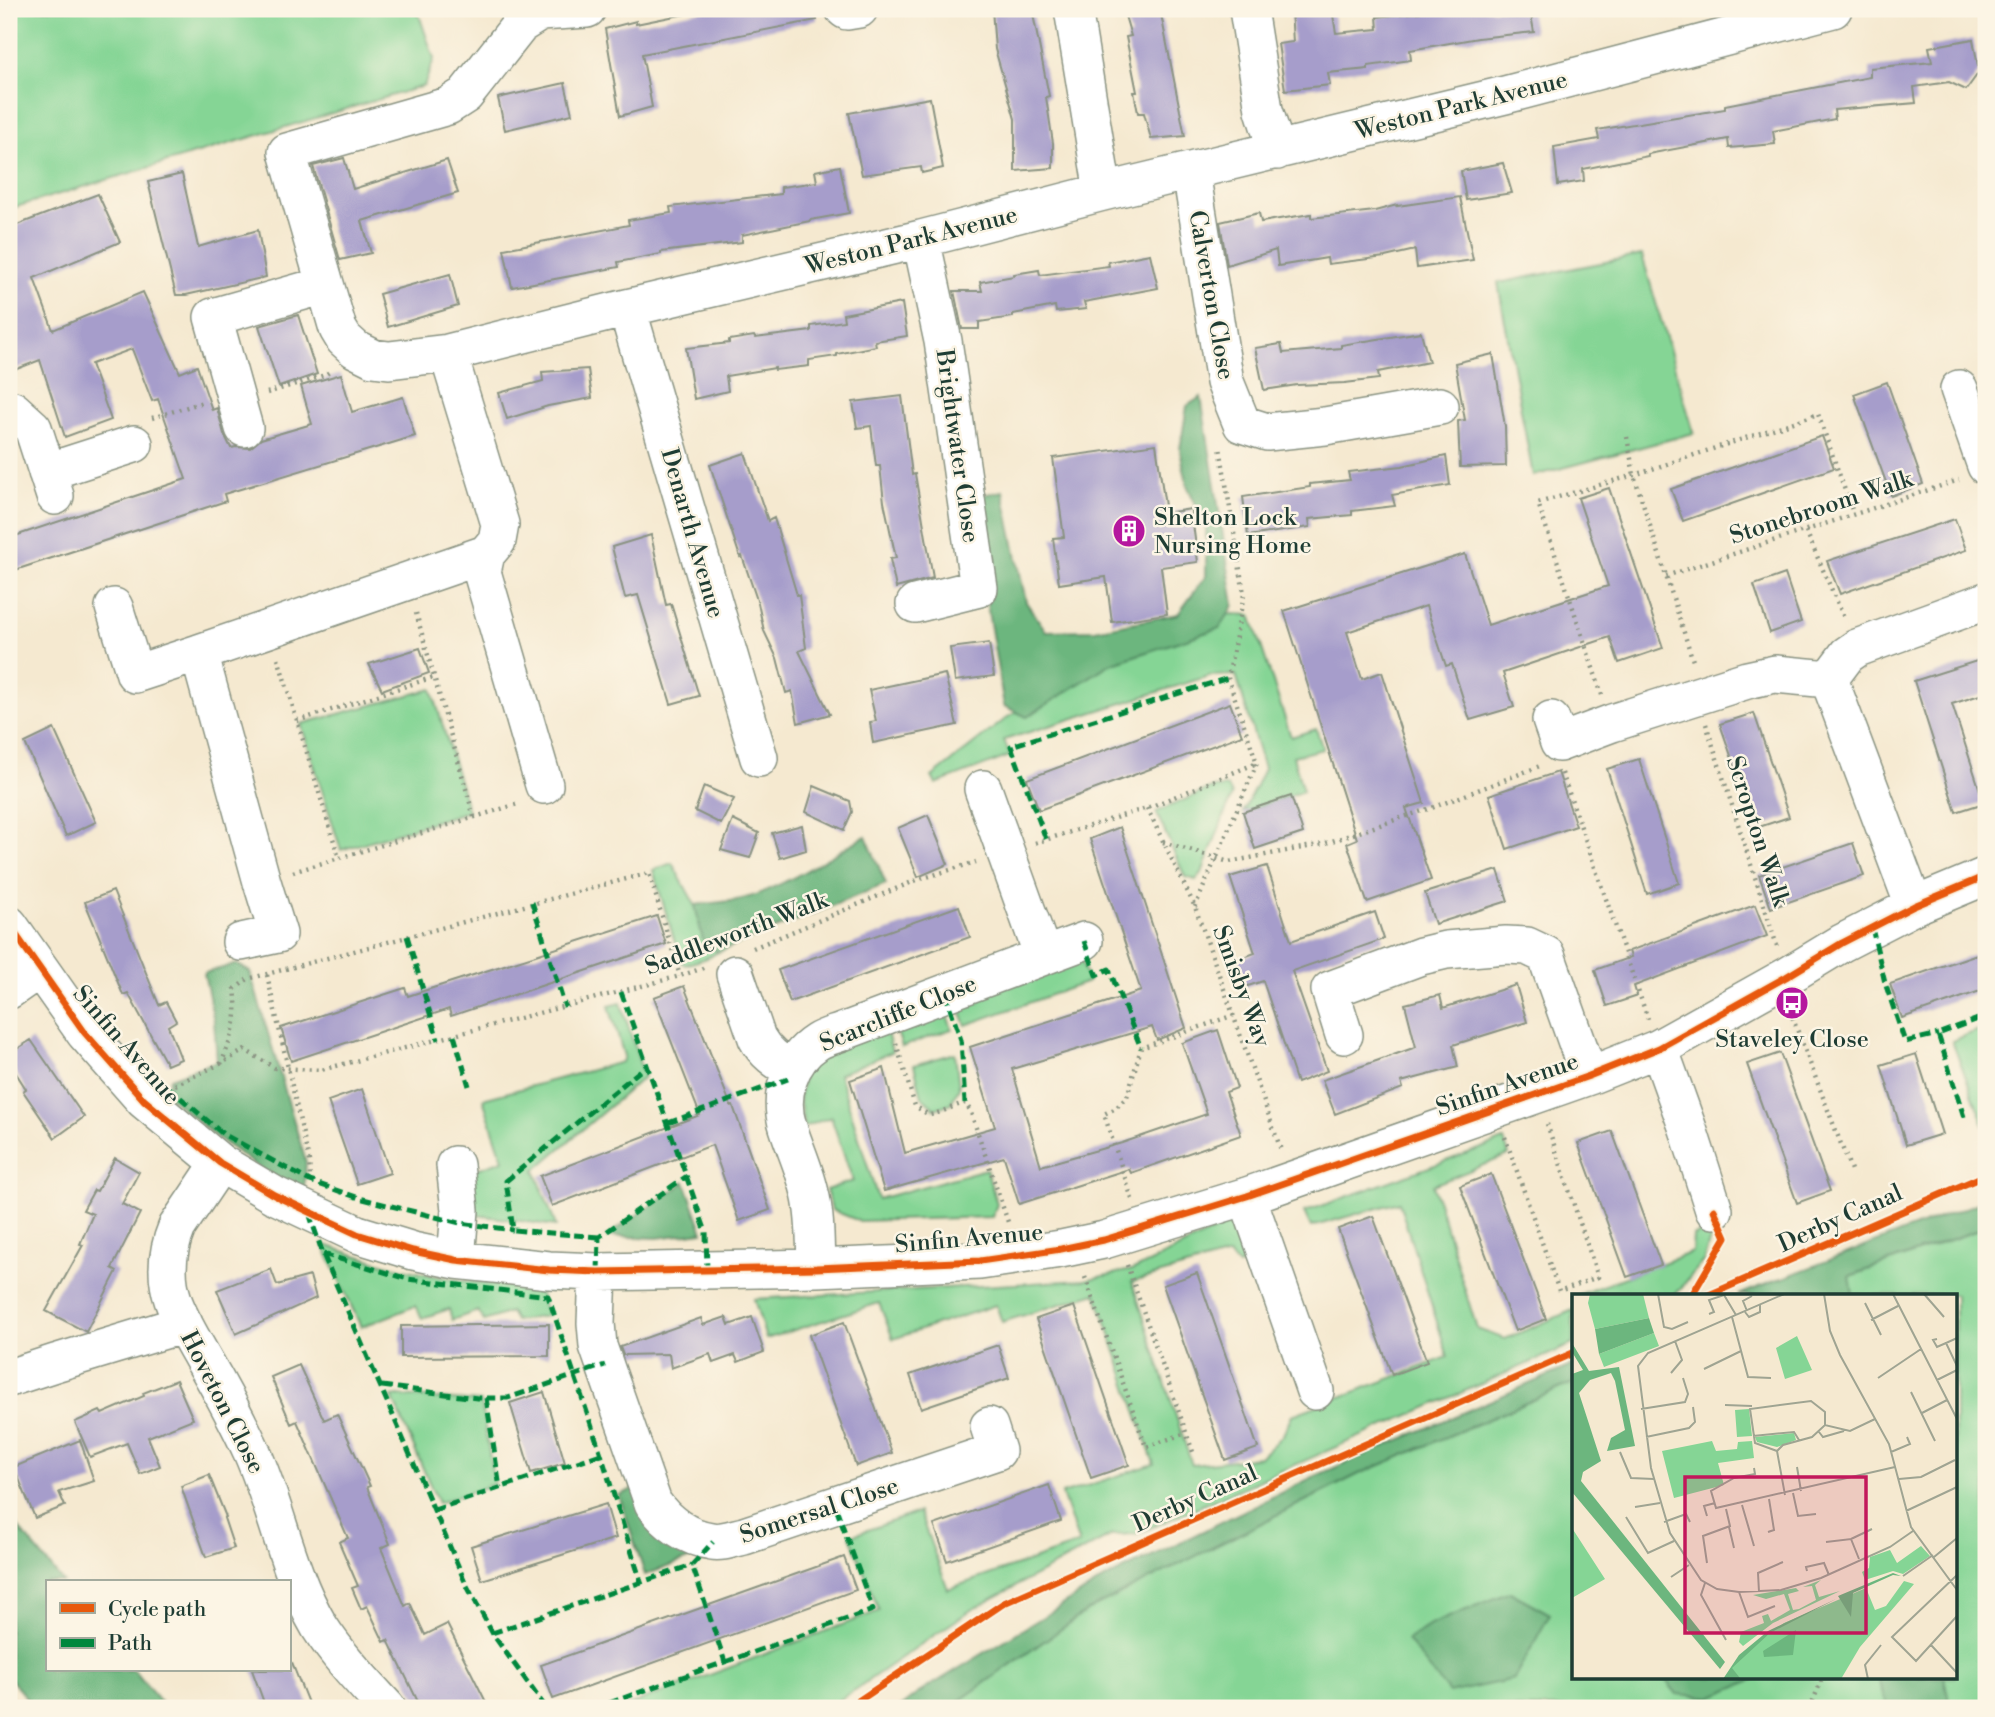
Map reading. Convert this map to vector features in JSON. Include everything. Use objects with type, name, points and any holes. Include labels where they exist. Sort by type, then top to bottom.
[{"type":"street","points":[[362,354],[344,339],[338,329],[286,152],[448,106],[465,96],[521,24],[539,10],[587,9]]},
{"type":"street","points":[[844,9],[859,9]]},
{"type":"street","points":[[1073,9],[1103,192]]},
{"type":"street","points":[[1248,9],[1264,110],[1277,151]]},
{"type":"street","name":"Weston Park Avenue","points":[[362,354],[389,360],[448,353],[1505,95],[1833,9]]},
{"type":"street","name":"Calverton Close","points":[[1191,172],[1225,382],[1242,424],[1267,432],[1325,426],[1440,405]]},
{"type":"street","name":"Brightwater Close","points":[[915,604],[979,589],[943,341],[921,239]]},
{"type":"street","points":[[244,428],[213,317],[325,285]]},
{"type":"street","name":"Denarth Avenue","points":[[626,308],[760,758]]},
{"type":"street","points":[[448,353],[500,524],[497,541],[486,554],[482,572],[544,785]]},
{"type":"street","points":[[1959,388],[1975,472]]},
{"type":"street","points":[[9,410],[13,410],[33,428],[51,484],[134,444]]},
{"type":"street","points":[[114,607],[135,674],[486,554]]},
{"type":"street","points":[[1829,679],[1847,655],[1857,648],[1986,601]]},
{"type":"street","points":[[199,653],[278,934],[241,942]]},
{"type":"street","points":[[1556,741],[1700,694],[1775,674],[1829,679]]},
{"type":"street","points":[[1829,679],[1914,906]]},
{"type":"street","points":[[982,789],[1043,956]]},
{"type":"street","name":"Sinfin Avenue","points":[[9,925],[85,1033],[144,1100],[220,1163],[274,1195],[357,1234],[413,1251],[456,1260],[549,1270],[598,1272],[816,1268],[980,1261],[1020,1255],[1131,1232],[1247,1196],[1589,1076],[1658,1048],[1842,943],[1914,906],[1986,876]]},
{"type":"street","name":"Scarcliffe Close","points":[[816,1268],[810,1192],[787,1125],[783,1101],[792,1070],[806,1052],[818,1042],[1084,941]]},
{"type":"street","points":[[1344,1035],[1330,990],[1421,956],[1446,950],[1527,946],[1546,955],[1589,1076]]},
{"type":"street","points":[[728,964],[761,1045],[772,1057],[792,1070]]},
{"type":"street","points":[[9,990],[39,969]]},
{"type":"street","points":[[1658,1048],[1714,1209]]},
{"type":"street","name":"Hoveton Close","points":[[220,1163],[177,1227],[169,1249],[169,1286],[173,1301],[253,1454],[285,1550],[312,1612],[344,1660],[387,1708]]},
{"type":"street","points":[[455,1165],[460,1210],[456,1260]]},
{"type":"street","points":[[1247,1196],[1315,1391]]},
{"type":"street","name":"Somersal Close","points":[[598,1272],[598,1346],[653,1503],[670,1522],[698,1538],[713,1542],[744,1536],[997,1451],[989,1426]]},
{"type":"street","points":[[9,1378],[184,1324]]},
{"type":"path","points":[[234,392],[267,393],[325,375],[362,354]]},
{"type":"path","points":[[1612,723],[1538,503],[1634,475],[1818,414],[1853,513]]},
{"type":"path","points":[[1195,908],[1257,763],[1228,678],[1244,594],[1219,437]]},
{"type":"path","points":[[1806,531],[1857,648]]},
{"type":"path","points":[[408,581],[474,817]]},
{"type":"path","points":[[269,630],[339,858]]},
{"type":"path","points":[[297,721],[434,677]]},
{"type":"path","points":[[1163,842],[1229,862],[1323,844],[1434,807],[1556,741],[1658,1048]]},
{"type":"path","points":[[262,882],[547,795],[544,785]]},
{"type":"path","points":[[220,1064],[235,1028],[235,989],[248,979],[649,873],[680,976]]},
{"type":"path","points":[[267,975],[309,1161],[309,1213]]},
{"type":"path","points":[[887,1015],[915,1105],[929,1115],[965,1103],[970,1110],[1020,1255]]},
{"type":"path","points":[[1193,1452],[1130,1274],[1131,1232],[1104,1114],[1116,1108],[1127,1097],[1141,1048],[1234,1015]]},
{"type":"path","points":[[1496,1109],[1559,1291],[1598,1277],[1538,1094]]},
{"type":"path","points":[[1077,1245],[1087,1284],[1146,1447],[1186,1433]]},
{"type":"path","points":[[1810,1708],[1823,1678]]},
{"type":"green space","points":[[9,9],[417,9],[434,59],[424,86],[9,209]]},
{"type":"green space","points":[[1642,255],[1694,433],[1533,476],[1498,283]]},
{"type":"green space","points":[[1201,397],[1234,605],[1220,628],[1110,664],[1027,717],[1004,706],[971,497],[1003,491],[1026,602],[1046,631],[1095,630],[1178,614],[1206,576],[1206,528],[1187,485],[1180,449],[1187,406]]},
{"type":"green space","points":[[1229,614],[1251,615],[1291,737],[1316,729],[1323,749],[1293,756],[1303,791],[1243,812],[1264,769],[1236,675],[1209,676],[1004,740],[1010,756],[936,784],[932,777],[1008,717],[1102,660]]},
{"type":"green space","points":[[432,689],[468,811],[341,850],[301,724]]},
{"type":"green space","points":[[1228,787],[1232,795],[1202,873],[1196,880],[1185,877],[1156,812],[1212,788]]},
{"type":"green space","points":[[866,836],[886,884],[718,952],[703,940],[695,905],[736,900],[764,891]]},
{"type":"green space","points":[[672,863],[695,905],[703,940],[718,952],[685,965],[681,962],[653,870]]},
{"type":"green space","points":[[1078,951],[1088,982],[966,1025],[956,1000]]},
{"type":"green space","points":[[237,964],[250,972],[306,1162],[304,1191],[266,1173],[216,1137],[167,1095],[170,1078],[217,1061],[214,1021],[204,973]]},
{"type":"green space","points":[[621,1003],[644,1077],[535,1170],[556,1226],[478,1215],[472,1204],[468,1172],[503,1160],[483,1099],[622,1062],[624,1056],[609,1006]]},
{"type":"green space","points":[[943,1005],[952,1029],[902,1047],[894,1022]]},
{"type":"green space","points":[[885,1025],[892,1052],[839,1074],[878,1199],[986,1169],[997,1204],[992,1217],[859,1221],[832,1210],[826,1190],[853,1181],[831,1117],[804,1127],[799,1098],[804,1073],[829,1046]]},
{"type":"green space","points":[[1986,1027],[1986,1130],[1952,1041]]},
{"type":"green space","points":[[955,1053],[959,1087],[951,1103],[935,1109],[922,1097],[914,1065]]},
{"type":"green space","points":[[1504,1140],[1509,1155],[1433,1185],[1477,1329],[1505,1339],[1572,1310],[1572,1344],[1136,1534],[1112,1535],[971,1610],[828,1708],[622,1708],[879,1611],[850,1536],[919,1512],[948,1589],[1079,1544],[1062,1494],[1154,1464],[1096,1293],[1002,1322],[996,1305],[893,1339],[879,1303],[766,1339],[754,1299],[1085,1280],[1136,1269],[1228,1224],[1244,1231],[1256,1261],[1238,1266],[1229,1255],[1132,1282],[1192,1465],[1260,1457],[1283,1435],[1292,1415],[1448,1357],[1399,1202],[1311,1227],[1304,1212]]},
{"type":"green space","points":[[685,1182],[703,1232],[657,1238],[607,1236]]},
{"type":"green space","points":[[1986,1200],[1986,1227],[1850,1276],[1853,1294],[1741,1294]]},
{"type":"green space","points":[[1986,1227],[1986,1708],[949,1708],[1088,1610],[1359,1474],[1572,1383],[1572,1678],[1956,1678],[1956,1294],[1802,1294]]},
{"type":"green space","points":[[1713,1228],[1704,1260],[1676,1294],[1581,1294],[1692,1252],[1693,1236]]},
{"type":"green space","points":[[323,1244],[436,1276],[538,1288],[547,1316],[515,1321],[510,1312],[484,1321],[478,1311],[452,1320],[449,1309],[422,1318],[415,1306],[361,1327]]},
{"type":"green space","points":[[1572,1365],[1572,1383],[1359,1474],[1088,1610],[949,1708],[899,1708],[917,1694],[1105,1579],[1311,1478]]},
{"type":"green space","points":[[392,1397],[481,1402],[494,1484],[438,1503]]},
{"type":"green space","points":[[637,1488],[697,1551],[686,1560],[645,1575],[619,1495]]},
{"type":"green space","points":[[9,1516],[61,1580],[46,1580],[46,1672],[136,1672],[165,1708],[34,1708],[9,1677]]},
{"type":"green space","points":[[1510,1592],[1550,1614],[1514,1679],[1449,1693],[1407,1640],[1432,1624]]},
{"type":"green space","points":[[1664,1678],[1757,1678],[1711,1697],[1677,1694]]},
{"type":"green space","points":[[1877,1678],[1944,1678],[1949,1701],[1940,1708],[1888,1708]]},
{"type":"building","points":[[710,9],[816,9],[817,20],[642,54],[652,107],[620,116],[605,29]]},
{"type":"building","points":[[992,9],[1032,9],[1049,96],[1046,97],[1053,143],[1053,168],[1015,171],[1015,119],[995,49]]},
{"type":"building","points":[[1123,9],[1160,9],[1185,136],[1151,139],[1144,113],[1138,113],[1134,92],[1137,92],[1126,37],[1131,36]]},
{"type":"building","points":[[1291,9],[1332,9],[1336,33],[1378,29],[1377,17],[1420,12],[1420,9],[1530,9],[1534,32],[1478,38],[1410,50],[1411,60],[1368,66],[1368,69],[1328,73],[1330,85],[1285,90],[1278,44],[1293,42]]},
{"type":"building","points":[[1973,39],[1979,72],[1966,90],[1949,82],[1914,87],[1916,103],[1834,110],[1835,119],[1773,131],[1775,144],[1729,148],[1728,139],[1648,154],[1583,169],[1584,181],[1558,185],[1554,147],[1599,139],[1597,130],[1725,109],[1725,105],[1870,77],[1870,68],[1932,62],[1929,47]]},
{"type":"building","points":[[565,83],[572,114],[505,130],[498,98]]},
{"type":"building","points":[[930,98],[943,168],[922,173],[921,167],[862,175],[849,113]]},
{"type":"building","points":[[344,158],[353,189],[447,160],[458,193],[362,221],[371,253],[340,260],[313,166]]},
{"type":"building","points":[[1503,163],[1512,193],[1466,200],[1461,171]]},
{"type":"building","points":[[840,166],[849,213],[742,235],[742,242],[661,252],[618,262],[619,267],[512,287],[504,249],[629,225],[628,220],[671,213],[670,207],[781,194],[781,187],[817,182],[815,171]]},
{"type":"building","points":[[182,174],[198,247],[258,230],[266,277],[176,295],[148,182]]},
{"type":"building","points":[[98,194],[120,242],[34,278],[53,330],[143,292],[180,373],[197,366],[212,410],[217,408],[231,448],[250,448],[261,439],[312,424],[301,386],[341,374],[352,412],[403,397],[415,436],[224,494],[226,501],[9,572],[9,538],[186,479],[158,399],[152,401],[132,349],[91,364],[111,420],[65,437],[40,360],[9,372],[9,228]]},
{"type":"building","points":[[1460,197],[1473,260],[1417,268],[1415,250],[1385,257],[1328,264],[1327,258],[1278,266],[1276,250],[1227,265],[1220,222],[1259,213],[1261,222],[1311,214],[1311,218]]},
{"type":"building","points":[[1150,254],[1158,288],[1084,302],[1086,309],[1056,312],[1055,306],[1013,314],[1013,317],[979,322],[979,329],[962,329],[954,291],[982,291],[980,282],[1014,274],[1039,270],[1040,275],[1109,266],[1108,262]]},
{"type":"building","points":[[450,274],[458,306],[388,327],[379,294]]},
{"type":"building","points":[[902,303],[907,336],[875,341],[876,346],[837,356],[809,360],[809,366],[726,376],[728,391],[694,399],[686,348],[729,343],[729,340],[754,336],[811,331],[811,326],[844,321],[843,314]]},
{"type":"building","points":[[298,315],[317,374],[279,387],[259,326]]},
{"type":"building","points":[[1421,332],[1429,362],[1378,372],[1379,379],[1264,390],[1255,348],[1281,344],[1283,353],[1341,348],[1341,345]]},
{"type":"building","points":[[1493,354],[1505,426],[1506,466],[1460,467],[1458,421],[1465,420],[1455,363]]},
{"type":"building","points":[[588,369],[592,398],[548,406],[507,419],[499,393],[543,381],[542,372]]},
{"type":"building","points":[[1887,382],[1923,484],[1891,496],[1854,394]]},
{"type":"building","points":[[902,396],[912,475],[915,474],[933,578],[896,588],[890,559],[896,558],[884,502],[880,466],[876,466],[871,426],[857,428],[853,402]]},
{"type":"building","points":[[1822,436],[1834,468],[1683,521],[1671,489]]},
{"type":"building","name":"Shelton Lock Nursing Home","points":[[1156,444],[1166,513],[1191,509],[1198,562],[1161,567],[1167,614],[1112,622],[1106,577],[1059,584],[1053,538],[1064,537],[1053,458]]},
{"type":"building","points":[[745,453],[768,521],[774,518],[799,595],[806,648],[799,651],[830,714],[798,723],[792,691],[786,693],[777,658],[764,631],[758,603],[710,465]]},
{"type":"building","points":[[1446,456],[1450,485],[1392,495],[1395,506],[1352,511],[1352,515],[1309,519],[1310,527],[1248,536],[1243,497],[1310,487],[1310,484],[1350,480],[1348,472],[1402,466]]},
{"type":"building","points":[[1609,488],[1663,648],[1619,663],[1610,637],[1503,673],[1514,707],[1470,720],[1452,664],[1446,666],[1426,606],[1347,632],[1362,679],[1382,672],[1424,803],[1406,808],[1431,880],[1367,902],[1347,843],[1357,839],[1284,611],[1465,554],[1488,625],[1608,586],[1578,498]]},
{"type":"building","points":[[1955,519],[1966,550],[1840,594],[1827,561]]},
{"type":"building","points":[[651,535],[666,605],[671,604],[699,696],[671,704],[638,595],[625,598],[612,547]]},
{"type":"building","points":[[1785,574],[1801,622],[1770,633],[1754,585]]},
{"type":"building","points":[[989,643],[994,676],[955,681],[950,648]]},
{"type":"building","points":[[420,648],[429,673],[382,690],[369,664]]},
{"type":"building","points":[[1986,658],[1986,693],[1952,704],[1984,803],[1956,812],[1914,681]]},
{"type":"building","points":[[945,674],[957,725],[873,743],[870,722],[876,721],[869,690]]},
{"type":"building","points":[[1230,703],[1242,735],[1039,810],[1027,779]]},
{"type":"building","points":[[1754,713],[1789,817],[1756,828],[1720,724]]},
{"type":"building","points":[[54,729],[96,822],[66,836],[25,743]]},
{"type":"building","points":[[1639,759],[1679,883],[1647,894],[1607,769]]},
{"type":"building","points":[[1558,772],[1576,826],[1507,849],[1489,795]]},
{"type":"building","points":[[704,786],[734,799],[721,824],[695,811]]},
{"type":"building","points":[[814,786],[850,801],[852,812],[844,830],[806,812]]},
{"type":"building","points":[[1291,796],[1303,833],[1255,849],[1243,812]]},
{"type":"building","points":[[928,815],[948,864],[918,877],[898,828]]},
{"type":"building","points":[[733,820],[759,833],[750,858],[721,850]]},
{"type":"building","points":[[802,825],[806,850],[780,858],[772,833]]},
{"type":"building","points":[[1120,827],[1186,1028],[1157,1040],[1152,1027],[1012,1069],[1041,1166],[1122,1143],[1207,1114],[1182,1043],[1218,1030],[1237,1088],[1226,1092],[1241,1135],[1131,1173],[1129,1169],[1019,1204],[1004,1157],[884,1191],[850,1080],[884,1068],[905,1153],[995,1127],[970,1047],[1141,991],[1090,839]]},
{"type":"building","points":[[1853,843],[1864,876],[1771,908],[1759,875]]},
{"type":"building","points":[[1267,866],[1291,941],[1375,912],[1384,939],[1292,971],[1327,1071],[1297,1083],[1263,981],[1245,987],[1236,960],[1255,953],[1230,877]]},
{"type":"building","points":[[1498,870],[1508,901],[1435,924],[1425,893]]},
{"type":"building","points":[[113,891],[159,1005],[166,1002],[176,1021],[168,1026],[181,1059],[167,1065],[128,993],[123,995],[85,902]]},
{"type":"building","points":[[1755,905],[1767,936],[1634,986],[1637,996],[1607,1006],[1595,970],[1631,957],[1629,951]]},
{"type":"building","points":[[959,906],[970,937],[790,1002],[778,970]]},
{"type":"building","points":[[657,916],[666,944],[451,1016],[449,1009],[291,1061],[281,1028],[405,988],[408,996]]},
{"type":"building","points":[[1986,951],[1986,989],[1902,1018],[1890,984]]},
{"type":"building","points":[[1516,985],[1527,1022],[1453,1045],[1458,1067],[1401,1082],[1403,1088],[1335,1114],[1322,1080],[1416,1047],[1405,1004],[1440,995],[1443,1008]]},
{"type":"building","points":[[684,986],[733,1106],[770,1210],[739,1221],[712,1145],[552,1206],[540,1176],[700,1115],[654,997]]},
{"type":"building","points":[[31,1040],[84,1117],[55,1138],[23,1091],[26,1089],[9,1062],[9,1054]]},
{"type":"building","points":[[1780,1053],[1830,1191],[1797,1203],[1747,1064]]},
{"type":"building","points":[[1916,1054],[1942,1134],[1906,1145],[1881,1065]]},
{"type":"building","points":[[362,1089],[390,1173],[357,1184],[328,1101]]},
{"type":"building","points":[[1612,1131],[1661,1265],[1627,1277],[1578,1143]]},
{"type":"building","points":[[115,1158],[139,1172],[122,1204],[140,1213],[112,1268],[117,1271],[86,1332],[46,1311],[83,1245],[80,1244],[93,1214],[83,1210]]},
{"type":"building","points":[[1491,1174],[1546,1319],[1515,1331],[1460,1186]]},
{"type":"building","points":[[1373,1216],[1427,1362],[1392,1375],[1338,1229]]},
{"type":"building","points":[[271,1269],[277,1285],[310,1276],[316,1298],[236,1334],[217,1290]]},
{"type":"building","points":[[1197,1273],[1258,1448],[1225,1460],[1163,1285]]},
{"type":"building","points":[[1074,1306],[1129,1465],[1091,1478],[1036,1319]]},
{"type":"building","points":[[726,1317],[729,1325],[752,1317],[764,1352],[738,1362],[735,1355],[713,1363],[710,1354],[671,1368],[669,1354],[623,1355],[620,1347],[701,1318],[703,1325]]},
{"type":"building","points":[[844,1322],[892,1453],[856,1466],[809,1335]]},
{"type":"building","points":[[549,1324],[549,1356],[401,1357],[401,1326]]},
{"type":"building","points":[[998,1345],[1009,1378],[921,1408],[910,1375]]},
{"type":"building","points":[[299,1365],[324,1420],[337,1414],[370,1486],[367,1487],[390,1544],[381,1548],[405,1606],[410,1603],[425,1635],[447,1624],[489,1708],[421,1708],[388,1640],[384,1642],[367,1606],[361,1609],[352,1588],[358,1586],[339,1542],[348,1538],[297,1421],[291,1424],[271,1377]]},
{"type":"building","points":[[176,1380],[193,1419],[148,1437],[160,1466],[140,1474],[127,1443],[90,1457],[75,1422],[100,1411],[102,1414]]},
{"type":"building","points":[[544,1392],[565,1463],[531,1473],[510,1403]]},
{"type":"building","points":[[80,1440],[94,1481],[59,1492],[65,1506],[35,1518],[14,1467]]},
{"type":"building","points":[[209,1475],[226,1517],[224,1518],[234,1548],[206,1557],[181,1486]]},
{"type":"building","points":[[1049,1485],[1061,1521],[947,1561],[934,1525]]},
{"type":"building","points":[[606,1504],[616,1538],[482,1580],[471,1546]]},
{"type":"building","points":[[844,1557],[856,1590],[553,1699],[541,1665]]},
{"type":"building","points":[[290,1664],[310,1708],[266,1708],[253,1672],[290,1672]]},
{"type":"marked path","points":[[1046,839],[1011,746],[1228,678]]},
{"type":"marked path","points":[[532,902],[565,1007]]},
{"type":"marked path","points":[[1872,928],[1885,983],[1905,1042],[1938,1034]]},
{"type":"marked path","points":[[407,936],[438,1040]]},
{"type":"marked path","points":[[1084,941],[1096,975],[1109,969],[1141,1048]]},
{"type":"marked path","points":[[621,992],[706,1232],[707,1270]]},
{"type":"marked path","points":[[945,993],[961,1040],[965,1103]]},
{"type":"marked path","points":[[1964,1117],[1938,1034],[1986,1016]]},
{"type":"marked path","points":[[454,1035],[469,1086]]},
{"type":"marked path","points":[[599,1237],[513,1230],[506,1181],[647,1065]]},
{"type":"marked path","points":[[668,1123],[788,1079]]},
{"type":"marked path","points":[[169,1088],[223,1134],[310,1181],[359,1198],[460,1223],[513,1230]]},
{"type":"marked path","points":[[598,1272],[599,1237],[687,1176]]},
{"type":"marked path","points":[[309,1213],[323,1254],[466,1584],[494,1636],[546,1708]]},
{"type":"marked path","points":[[323,1254],[408,1279],[548,1296],[641,1582]]},
{"type":"marked path","points":[[382,1386],[477,1398],[508,1398],[605,1365]]},
{"type":"marked path","points":[[486,1398],[500,1488]]},
{"type":"marked path","points":[[434,1510],[601,1454]]},
{"type":"marked path","points":[[725,1662],[873,1610],[835,1505]]},
{"type":"marked path","points":[[595,1708],[725,1662],[692,1565],[713,1542]]},
{"type":"marked path","points":[[492,1633],[692,1565]]},
{"type":"cycle path","points":[[9,925],[85,1033],[144,1100],[220,1163],[274,1195],[357,1234],[413,1251],[456,1260],[549,1270],[598,1272],[816,1268],[980,1261],[1061,1249],[1104,1240],[1247,1196],[1589,1076],[1659,1048],[1842,943],[1914,906],[1986,876]]},
{"type":"cycle path","name":"Derby Canal","points":[[1711,1294],[1986,1175]]},
{"type":"cycle path","points":[[1693,1294],[1726,1237],[1714,1210]]},
{"type":"cycle path","name":"Derby Canal","points":[[848,1708],[1004,1603],[1572,1353]]},
{"type":"place","name":"Shelton Lock Nursing Home","points":[[1129,531]]},
{"type":"place","name":"Staveley Close","points":[[1792,1003]]}]
